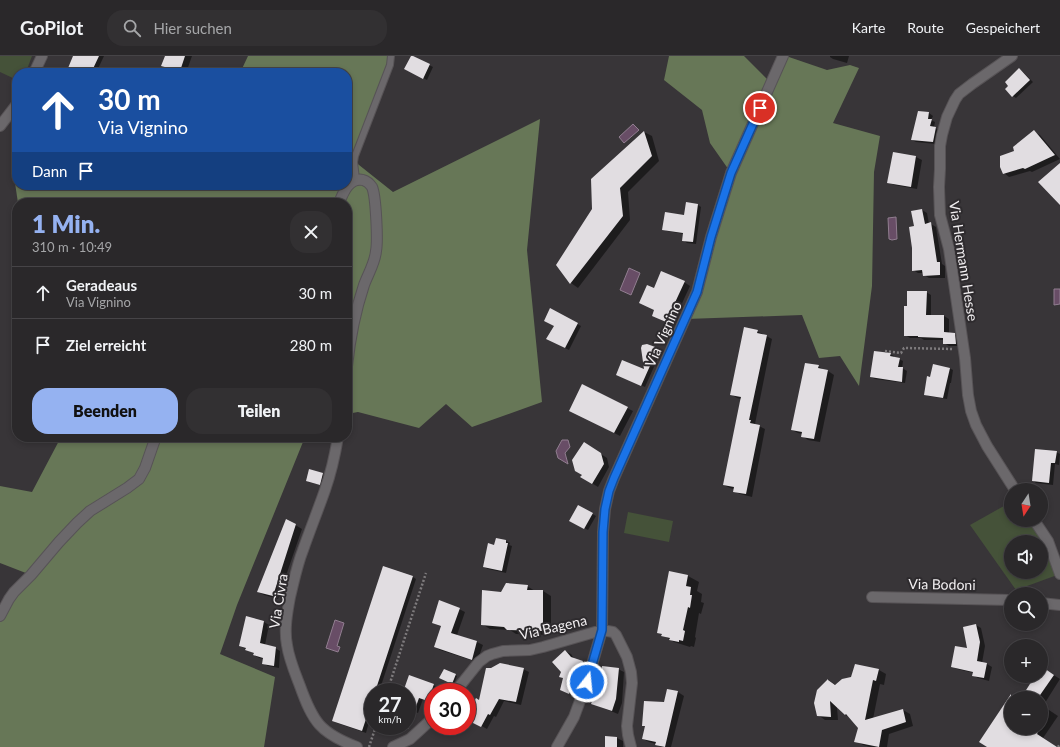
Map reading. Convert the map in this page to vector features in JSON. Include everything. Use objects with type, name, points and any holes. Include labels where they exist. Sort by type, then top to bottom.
[{"type":"street","points":[[36,68],[42,56]]},
{"type":"street","name":"Via Vignino","points":[[557,747],[581,698],[602,630],[603,532],[605,509],[609,491],[697,292],[711,237],[731,173],[783,56]]},
{"type":"street","name":"Via Hermann Hesse","points":[[1011,483],[987,446],[976,425],[971,411],[949,249],[940,215],[938,186],[940,146],[946,121],[955,100],[972,84],[1012,56]]},
{"type":"street","points":[[0,126],[12,110]]},
{"type":"street","points":[[352,181],[361,179],[367,181],[372,186],[375,207],[377,250],[364,284],[352,326]]},
{"type":"street","points":[[0,616],[14,592],[77,523],[90,511],[140,479],[154,442]]},
{"type":"street","name":"Via Civra","points":[[337,442],[326,490],[302,552],[288,610],[285,631],[286,645],[292,664],[305,701],[312,715],[317,723],[332,736],[357,747]]},
{"type":"street","points":[[1039,527],[1048,541],[1060,574]]},
{"type":"street","name":"Via Bodoni","points":[[872,597],[1004,600]]},
{"type":"street","points":[[1048,604],[1060,605]]},
{"type":"street","points":[[602,630],[613,632],[616,635],[627,657],[631,672],[632,683],[627,726],[631,747]]},
{"type":"street","name":"Via Bagena","points":[[462,683],[479,662],[487,656],[503,651],[530,650],[602,630]]},
{"type":"street","points":[[393,747],[410,739],[424,726]]},
{"type":"lane","points":[[356,180],[354,162],[355,156],[390,65],[391,56]]},
{"type":"path","points":[[885,351],[901,353],[904,348],[963,350]]},
{"type":"path","points":[[390,683],[426,572]]},
{"type":"path","points":[[369,747],[373,735]]},
{"type":"green space","points":[[0,56],[32,56],[28,68],[12,68],[12,78],[0,72]]},
{"type":"green space","points":[[248,56],[391,56],[354,161],[393,192],[540,119],[527,250],[542,402],[472,427],[446,404],[419,428],[358,412],[352,413],[352,198],[17,198],[16,190],[352,190],[352,68],[242,68]]},
{"type":"green space","points":[[669,56],[744,56],[771,83],[786,56],[827,70],[850,65],[859,68],[833,123],[880,136],[874,172],[872,286],[859,386],[840,356],[819,358],[802,315],[686,319],[731,173],[710,143],[702,110],[664,80]]},
{"type":"green space","points":[[58,442],[303,442],[237,605],[220,654],[275,677],[264,747],[0,747],[0,616],[31,575],[0,563],[0,486],[32,492]]},
{"type":"green space","points":[[1004,506],[1004,527],[1037,527],[1041,535],[1004,535],[1004,573],[970,525]]},
{"type":"green space","points":[[628,512],[673,521],[669,542],[624,533]]},
{"type":"green space","points":[[1048,549],[1060,574],[1048,578]]},
{"type":"green space","points":[[1008,579],[1046,579],[1024,587],[1014,587]]},
{"type":"shaded area","points":[[633,124],[639,130],[624,143],[619,137]]},
{"type":"shaded area","points":[[896,217],[897,239],[892,240],[889,239],[888,218]]},
{"type":"shaded area","points":[[629,268],[640,273],[631,295],[620,290]]},
{"type":"shaded area","points":[[1054,289],[1060,289],[1060,304],[1054,305]]},
{"type":"shaded area","points":[[562,440],[568,440],[570,447],[565,453],[568,464],[558,458],[556,451]]},
{"type":"shaded area","points":[[335,620],[344,623],[337,646],[340,647],[338,652],[326,648]]},
{"type":"building","points":[[73,56],[99,56],[93,68],[68,68]]},
{"type":"building","points":[[165,56],[185,56],[181,68],[169,68],[161,66]]},
{"type":"building","points":[[411,56],[430,64],[423,79],[404,69]]},
{"type":"building","points":[[1019,68],[1030,80],[1012,97],[1005,89],[1008,86],[1005,82]]},
{"type":"building","points":[[918,111],[929,112],[928,119],[932,119],[930,126],[936,127],[933,142],[911,140]]},
{"type":"building","points":[[1034,130],[1055,155],[1025,169],[1023,168],[1003,174],[1000,167],[1000,156],[1014,151],[1013,147]]},
{"type":"building","points":[[644,131],[652,156],[620,188],[623,216],[570,284],[556,265],[592,209],[591,179]]},
{"type":"building","points":[[893,152],[916,156],[911,187],[887,183]]},
{"type":"building","points":[[1060,163],[1060,205],[1038,182]]},
{"type":"building","points":[[686,202],[698,204],[693,242],[682,241],[683,233],[662,230],[665,212],[684,215]]},
{"type":"building","points":[[922,209],[925,224],[931,222],[937,262],[940,262],[940,275],[923,276],[922,270],[912,271],[912,248],[909,227],[914,226],[911,211]]},
{"type":"building","points":[[661,271],[685,281],[666,322],[652,316],[654,310],[639,303],[647,285],[654,288]]},
{"type":"building","points":[[907,291],[927,291],[926,315],[944,315],[944,332],[955,333],[956,344],[943,344],[943,338],[904,336],[904,306],[907,306]]},
{"type":"building","points":[[550,308],[578,323],[565,348],[546,339],[554,326],[544,321]]},
{"type":"building","points":[[744,327],[758,330],[757,333],[767,335],[749,420],[751,420],[750,423],[760,425],[746,494],[733,492],[734,487],[723,485],[741,397],[730,395]]},
{"type":"building","points":[[647,344],[658,348],[641,386],[616,375],[622,360],[644,369],[641,348],[642,345]]},
{"type":"building","points":[[874,351],[891,353],[890,356],[900,358],[898,367],[903,367],[902,382],[870,377]]},
{"type":"building","points":[[805,363],[819,365],[818,368],[828,370],[814,439],[801,437],[802,432],[791,430]]},
{"type":"building","points":[[933,364],[950,368],[943,398],[924,395],[927,376],[930,377]]},
{"type":"building","points":[[582,384],[628,407],[614,433],[569,411]]},
{"type":"building","points":[[584,442],[601,453],[604,464],[592,484],[580,477],[582,475],[575,471],[572,460]]},
{"type":"building","points":[[1035,449],[1057,451],[1055,463],[1051,463],[1049,483],[1032,481]]},
{"type":"building","points":[[309,469],[323,473],[320,485],[306,481]]},
{"type":"building","points":[[578,505],[593,513],[584,529],[569,521]]},
{"type":"building","points":[[286,519],[296,524],[273,596],[257,592]]},
{"type":"building","points":[[496,538],[506,540],[506,543],[508,543],[502,571],[483,567],[488,543],[494,545]]},
{"type":"building","points":[[383,566],[413,576],[378,683],[364,683],[364,725],[362,731],[332,721]]},
{"type":"building","points":[[669,571],[688,575],[686,586],[691,587],[690,595],[692,595],[690,608],[688,607],[683,630],[685,631],[683,641],[679,640],[679,642],[669,640],[670,638],[661,636],[662,634],[657,633]]},
{"type":"building","points":[[506,583],[528,585],[527,590],[543,590],[543,631],[507,630],[504,627],[481,625],[482,590],[501,592]]},
{"type":"building","points":[[439,600],[460,608],[451,633],[477,641],[472,660],[434,647],[441,626],[432,623]]},
{"type":"building","points":[[246,616],[264,621],[260,643],[276,647],[274,666],[262,664],[263,658],[253,655],[254,653],[239,646]]},
{"type":"building","points":[[976,624],[980,642],[977,661],[987,663],[984,678],[972,676],[973,672],[951,667],[955,646],[967,648],[963,627]]},
{"type":"building","points":[[565,650],[571,657],[583,661],[576,683],[573,682],[569,694],[560,690],[563,678],[559,677],[561,672],[552,662]]},
{"type":"building","points":[[500,663],[524,668],[516,702],[499,699],[481,727],[476,724],[476,698],[479,700],[486,668],[491,668]]},
{"type":"building","points":[[855,664],[879,669],[876,681],[873,680],[865,720],[903,709],[906,722],[882,730],[879,747],[854,742],[858,728],[846,714],[845,715],[830,701],[831,717],[817,716],[814,703],[817,690],[828,679],[835,685],[842,679],[851,677]]},
{"type":"building","points":[[602,666],[619,668],[616,699],[612,711],[591,704],[595,692],[600,690]]},
{"type":"building","points":[[444,669],[456,674],[452,683],[439,678]]},
{"type":"building","points":[[1048,671],[1054,675],[1043,691],[1025,691],[1031,683],[1048,683]]},
{"type":"building","points":[[409,675],[431,683],[424,683],[424,700],[419,698],[416,706],[416,683],[406,683]]},
{"type":"building","points":[[667,689],[678,691],[665,747],[655,745],[656,742],[642,739],[645,726],[642,726],[644,701],[664,702]]},
{"type":"building","points":[[1004,704],[1004,735],[1039,735],[1057,747],[987,747],[979,742]]},
{"type":"building","points":[[605,736],[617,737],[617,747],[605,747]]},
{"type":"route","points":[[587,682],[602,630],[603,532],[605,509],[609,491],[697,292],[711,237],[731,173],[760,108]]}]
